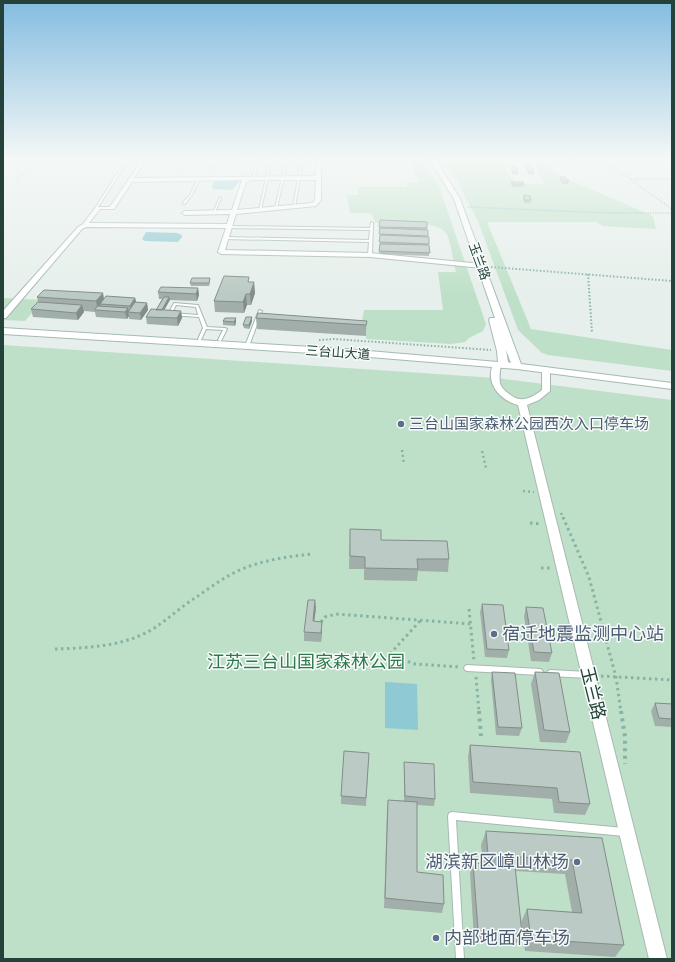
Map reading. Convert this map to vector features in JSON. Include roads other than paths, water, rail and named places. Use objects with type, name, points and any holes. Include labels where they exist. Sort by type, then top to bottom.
[{"type":"street","points":[[236,205],[221,252],[370,255],[479,266]]},
{"type":"street","points":[[185,213],[233,212],[306,205]]},
{"type":"street","name":"玉兰路","points":[[454,205],[516,363]]},
{"type":"street","name":"玉兰路","points":[[459,205],[479,266],[501,362],[496,383],[500,391],[507,397],[522,403],[658,959]]},
{"type":"street","points":[[3,316],[80,228],[85,225],[98,208]]},
{"type":"street","points":[[85,225],[229,226]]},
{"type":"street","name":"三台山大道","points":[[3,326],[220,340],[248,344]]},
{"type":"street","name":"三台山大道","points":[[3,331],[248,344],[516,363],[672,379]]},
{"type":"street","name":"三台山大道","points":[[516,363],[546,369],[672,386]]},
{"type":"street","points":[[522,403],[531,401],[546,391],[546,369]]},
{"type":"lane","points":[[98,205],[96,208],[112,208]]},
{"type":"lane","points":[[214,212],[217,205]]},
{"type":"lane","points":[[260,210],[261,205]]},
{"type":"lane","points":[[370,255],[372,223]]},
{"type":"lane","points":[[229,226],[372,229]]},
{"type":"lane","points":[[225,238],[371,241]]},
{"type":"lane","points":[[200,339],[205,328],[201,316],[197,306],[175,304],[170,314],[201,316]]},
{"type":"lane","points":[[248,344],[260,311]]},
{"type":"lane","points":[[205,328],[225,329],[220,340]]},
{"type":"lane","points":[[467,668],[589,675]]},
{"type":"lane","points":[[460,959],[452,816],[627,832]]},
{"type":"water","points":[[146,232],[177,233],[182,235],[182,237],[178,242],[145,241],[142,239]]},
{"type":"water","points":[[385,682],[417,684],[418,730],[385,728]]},
{"type":"place","name":"三台山国家森林公园西次入口停车场","points":[[401,424]]},
{"type":"place","name":"宿迁地震监测中心站","points":[[494,634]]},
{"type":"place","name":"湖滨新区嶂山林场","points":[[577,862]]},
{"type":"place","name":"内部地面停车场","points":[[436,938]]},
{"type":"park label","name":"江苏三台山国家森林公园","points":[[306,662]]}]
